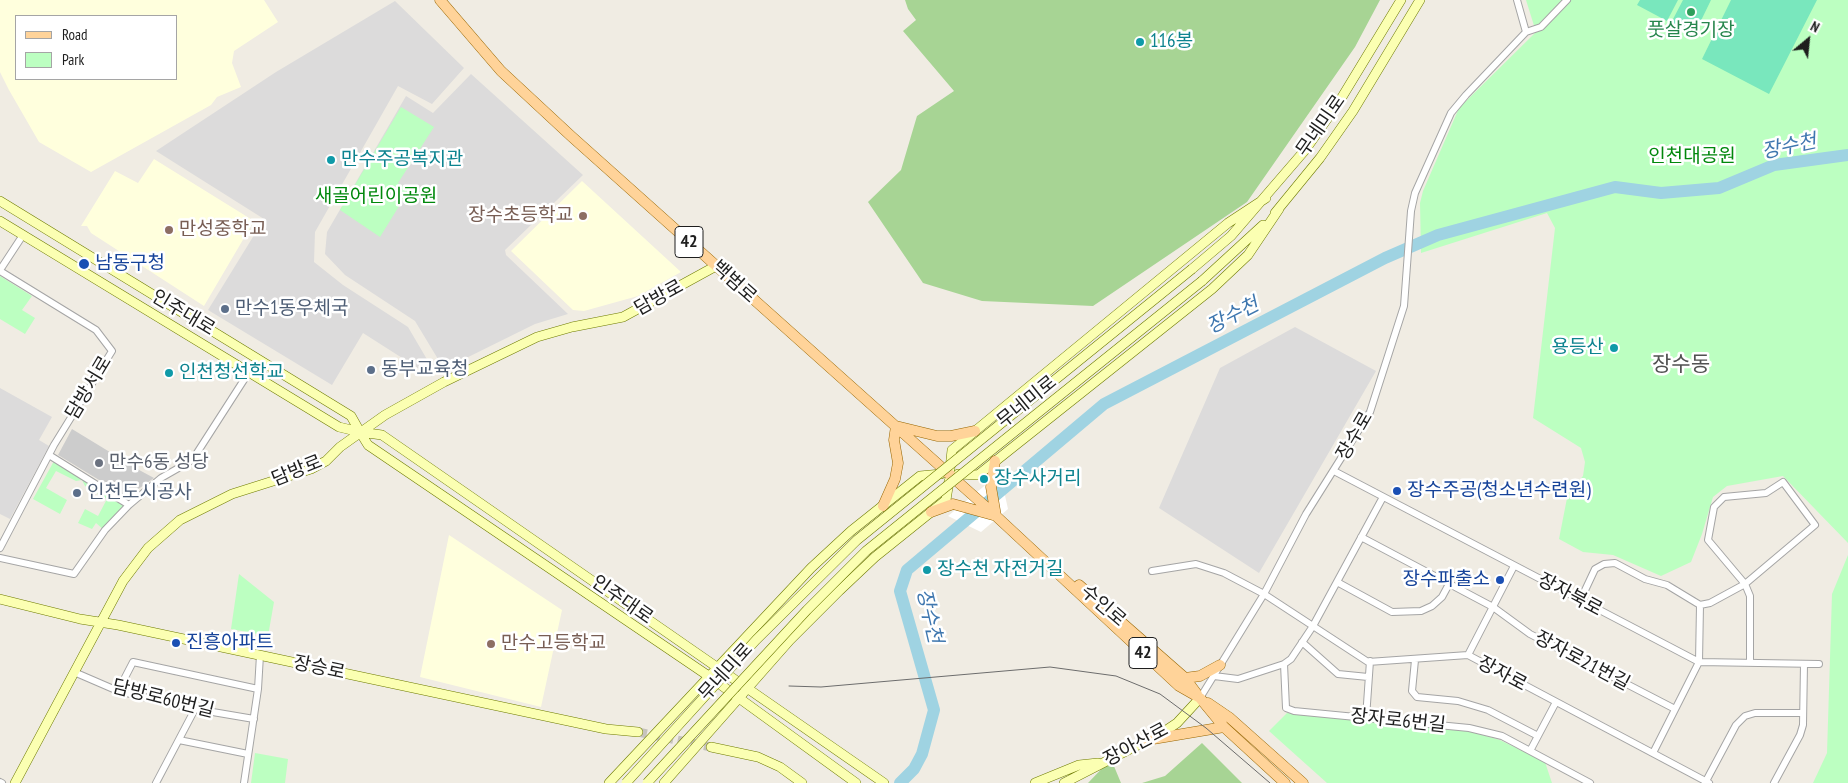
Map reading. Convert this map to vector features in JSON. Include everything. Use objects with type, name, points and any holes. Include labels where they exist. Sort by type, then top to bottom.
[{"type":"main road","name":"백범로","points":[[440,0],[502,71],[716,266],[950,474]]},
{"type":"main road","name":"무네미로","points":[[626,783],[756,640],[857,540],[1231,236],[1266,198],[1306,149],[1339,102],[1401,0]]},
{"type":"main road","name":"무네미로","points":[[647,783],[794,623],[866,552],[1243,246],[1279,209],[1320,158],[1353,111],[1420,0]]},
{"type":"main road","points":[[664,783],[790,640],[875,557],[946,500],[952,450],[1228,223],[1266,198]]},
{"type":"main road","name":"인주대로","points":[[0,201],[351,416],[368,445],[710,677],[856,783]]},
{"type":"main road","points":[[609,783],[811,568],[883,506],[920,476],[978,475],[1212,289],[1248,255],[1279,209]]},
{"type":"main road","name":"인주대로","points":[[0,220],[339,427],[382,435],[881,781]]},
{"type":"main road","name":"담방로","points":[[15,783],[101,622],[136,564],[164,532],[180,520],[232,494],[311,469],[326,461],[360,432],[444,382],[537,337],[572,327],[623,317],[716,266]]},
{"type":"main road","points":[[883,506],[895,479],[898,463],[894,440],[896,426],[937,436],[951,436],[975,431]]},
{"type":"main road","points":[[995,461],[991,487],[999,518]]},
{"type":"main road","name":"수인로","points":[[950,474],[1185,678],[1224,727],[1285,783]]},
{"type":"main road","points":[[931,512],[953,504],[999,518]]},
{"type":"main road","name":"수인로","points":[[999,518],[1173,680],[1230,718],[1303,783]]},
{"type":"main road","name":"장승로","points":[[0,599],[606,729],[638,732]]},
{"type":"main road","points":[[1185,678],[1200,676],[1220,665]]},
{"type":"main road","name":"장아산로","points":[[1064,783],[1177,723],[1200,698]]},
{"type":"main road","points":[[1148,740],[1224,727]]},
{"type":"main road","points":[[711,747],[758,757],[780,768],[802,783]]},
{"type":"main road","points":[[1036,783],[1080,765],[1106,762]]},
{"type":"street","points":[[1517,0],[1526,32]]},
{"type":"street","name":"장수로","points":[[1200,698],[1264,594],[1302,520],[1352,445],[1373,404],[1404,306],[1410,252],[1411,211],[1415,193],[1451,114],[1466,95],[1526,32],[1541,27],[1567,0]]},
{"type":"street","points":[[0,270],[23,235]]},
{"type":"street","name":"담방서로","points":[[0,270],[96,330],[112,351],[49,455],[0,548]]},
{"type":"street","points":[[0,558],[74,574],[105,530],[130,505],[162,478],[189,462],[249,372]]},
{"type":"street","points":[[49,455],[130,505]]},
{"type":"street","name":"장자북로","points":[[1334,471],[1699,662],[1819,664]]},
{"type":"street","points":[[1580,601],[1596,569],[1604,564],[1615,563],[1645,580],[1667,584],[1700,605],[1710,603],[1745,584],[1815,526],[1783,482],[1766,493],[1724,497],[1714,507],[1708,540],[1745,584],[1750,596],[1750,663]]},
{"type":"street","points":[[1214,676],[1238,679],[1284,664],[1291,659],[1313,626],[1383,497]]},
{"type":"street","name":"장자로21번길","points":[[1361,538],[1493,607],[1530,634],[1675,709]]},
{"type":"street","points":[[1152,572],[1196,564],[1224,573],[1264,594],[1370,662],[1366,718]]},
{"type":"street","points":[[1468,655],[1514,566]]},
{"type":"street","points":[[1337,582],[1392,612],[1421,611],[1432,606],[1442,596],[1449,584]]},
{"type":"street","points":[[1652,753],[1699,662],[1700,605]]},
{"type":"street","points":[[1302,642],[1338,674],[1368,677]]},
{"type":"street","points":[[244,783],[258,689],[260,655]]},
{"type":"street","name":"장자로","points":[[1370,662],[1468,655],[1707,782]]},
{"type":"street","points":[[1416,660],[1412,691],[1417,697],[1458,701],[1488,710],[1538,736]]},
{"type":"street","points":[[118,690],[133,662],[258,689]]},
{"type":"street","name":"장자로6번길","points":[[1284,664],[1286,708],[1294,711],[1469,728],[1502,736],[1590,783]]},
{"type":"street","points":[[1774,783],[1800,735],[1803,713],[1804,664]]},
{"type":"street","name":"담방로60번길","points":[[74,672],[118,690],[195,709],[254,719]]},
{"type":"street","points":[[1530,751],[1556,702]]},
{"type":"street","points":[[156,783],[195,709]]},
{"type":"street","points":[[1707,782],[1736,724],[1745,716],[1803,713]]},
{"type":"street","points":[[179,740],[248,754]]},
{"type":"shaded area","points":[[0,0],[264,0],[278,22],[234,51],[232,63],[241,87],[217,97],[211,105],[91,172],[39,142],[0,72]]},
{"type":"shaded area","points":[[395,1],[464,68],[432,104],[398,86],[315,232],[314,262],[343,285],[408,327],[435,373],[432,377],[363,333],[332,385],[208,310],[264,219],[156,151],[276,72]]},
{"type":"shaded area","points":[[471,74],[583,175],[505,250],[506,255],[568,314],[535,324],[444,369],[415,321],[345,275],[325,254],[327,232],[406,96],[433,113]]},
{"type":"shaded area","name":"만성중학교","points":[[154,159],[254,221],[204,306],[91,233],[87,226],[81,226],[115,171],[138,183]]},
{"type":"shaded area","name":"장수초등학교","points":[[582,181],[681,272],[638,296],[584,311],[573,310],[511,251]]},
{"type":"shaded area","points":[[1295,327],[1376,371],[1259,573],[1159,508],[1220,368]]},
{"type":"shaded area","points":[[0,388],[52,417],[39,440],[49,446],[10,519],[0,514]]},
{"type":"shaded area","name":"만수6동 성당","points":[[72,429],[154,478],[127,497],[58,455]]},
{"type":"shaded area","name":"만수고등학교","points":[[449,535],[562,610],[541,707],[420,677]]},
{"type":"green space","points":[[905,0],[1380,0],[1355,47],[1247,202],[1093,306],[982,301],[923,283],[868,202],[901,170],[917,116],[954,91],[903,31],[916,20],[908,9]]},
{"type":"green space","name":"인천대공원","points":[[1526,0],[1848,0],[1848,543],[1783,476],[1727,486],[1713,497],[1691,562],[1661,576],[1613,555],[1583,552],[1559,539],[1568,493],[1583,476],[1585,462],[1581,448],[1533,418],[1555,228],[1547,213],[1421,253],[1420,203],[1423,191],[1459,108],[1536,32]]},
{"type":"green space","points":[[1640,0],[1678,0],[1667,21],[1637,5]]},
{"type":"green space","name":"풋살경기장","points":[[1683,0],[1711,0],[1694,35],[1671,23]]},
{"type":"green space","points":[[1731,0],[1817,0],[1769,94],[1702,59]]},
{"type":"green space","name":"새골어린이공원","points":[[401,107],[434,127],[398,183],[409,190],[380,237],[340,210]]},
{"type":"green space","points":[[0,276],[32,296],[22,310],[35,318],[25,334],[0,319]]},
{"type":"green space","points":[[54,461],[126,504],[104,530],[96,523],[92,529],[78,523],[85,509],[98,516],[107,499],[85,486],[82,480],[76,481],[56,471],[46,488],[67,500],[60,514],[33,499]]},
{"type":"green space","points":[[1848,555],[1848,783],[1813,783],[1827,753],[1832,594]]},
{"type":"green space","points":[[239,574],[274,602],[268,636],[231,629]]},
{"type":"green space","points":[[1287,713],[1465,730],[1500,740],[1545,762],[1552,783],[1327,783],[1269,731]]},
{"type":"green space","points":[[1202,743],[1242,783],[1142,783],[1165,776]]},
{"type":"green space","points":[[255,753],[288,759],[285,783],[251,783]]},
{"type":"green space","points":[[1111,759],[1121,783],[1088,783]]},
{"type":"pier","points":[[1000,473],[1008,509],[981,532],[948,516]]},
{"type":"waterway","name":"장수천","points":[[900,783],[914,769],[922,754],[934,710],[900,591],[907,570],[1104,404],[1385,258],[1438,235],[1615,187],[1661,193],[1719,188],[1774,165],[1848,155]]},
{"type":"tunnel","points":[[638,732],[711,747]]},
{"type":"tram line","points":[[789,686],[821,687],[1050,667],[1116,676],[1160,694],[1206,728],[1270,783]]},
{"type":"place","name":"풋살경기장","points":[[1691,12]]},
{"type":"place","name":"116봉","points":[[1140,42]]},
{"type":"place","name":"만수주공복지관","points":[[331,160]]},
{"type":"place","name":"장수초등학교","points":[[583,216]]},
{"type":"place","name":"만성중학교","points":[[169,230]]},
{"type":"place","name":"남동구청","points":[[84,264]]},
{"type":"place","name":"만수1동우체국","points":[[225,309]]},
{"type":"place","name":"용등산","points":[[1614,348]]},
{"type":"place","name":"동부교육청","points":[[371,370]]},
{"type":"place","name":"인천청선학교","points":[[169,373]]},
{"type":"place","name":"만수6동 성당","points":[[99,463]]},
{"type":"place","name":"장수사거리","points":[[984,479]]},
{"type":"place","name":"장수주공(청소년수련원)","points":[[1397,491]]},
{"type":"place","name":"인천도시공사","points":[[77,493]]},
{"type":"place","name":"장수천 자전거길","points":[[927,570]]},
{"type":"place","name":"장수파출소","points":[[1500,580]]},
{"type":"place","name":"진흥아파트","points":[[176,643]]},
{"type":"place","name":"만수고등학교","points":[[491,644]]},
{"type":"district","name":"장수동","points":[[1681,365]]}]
